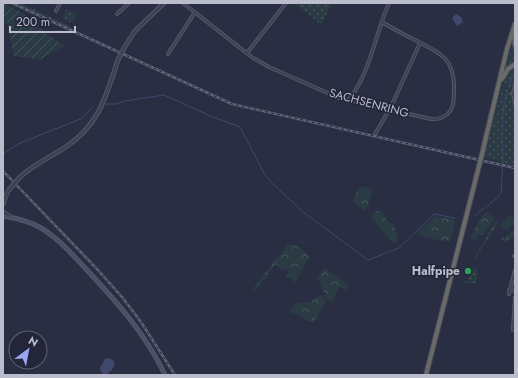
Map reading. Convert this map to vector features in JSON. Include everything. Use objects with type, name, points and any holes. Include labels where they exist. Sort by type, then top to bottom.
[{"type":"highway","points":[[426,375],[515,24]]},
{"type":"highway","points":[[515,29],[513,37],[515,45]]},
{"type":"highway","points":[[499,83],[508,69],[515,64]]},
{"type":"main road","points":[[3,216],[33,224],[58,240],[107,291],[132,321],[151,348],[165,375]]},
{"type":"street","points":[[56,11],[60,3]]},
{"type":"street","points":[[117,14],[129,3]]},
{"type":"street","points":[[3,200],[20,177],[30,169],[69,145],[92,122],[104,103],[118,60],[124,48],[135,31],[164,3]]},
{"type":"street","name":"SACHSENRING","points":[[183,3],[258,61],[339,98],[350,99],[389,110],[435,119],[444,116],[452,107],[454,82],[453,71],[450,65],[443,55],[382,22]]},
{"type":"street","points":[[247,53],[286,3]]},
{"type":"street","points":[[350,99],[365,70],[389,3]]},
{"type":"street","points":[[168,54],[195,12]]},
{"type":"street","points":[[375,134],[389,110],[420,43]]},
{"type":"street","points":[[515,85],[513,90],[515,104]]},
{"type":"street","points":[[3,204],[8,192]]},
{"type":"street","points":[[3,212],[15,218]]},
{"type":"street","points":[[508,294],[515,270]]},
{"type":"street","points":[[509,290],[515,290]]},
{"type":"street","points":[[513,330],[515,296]]},
{"type":"green space","points":[[3,3],[23,13],[33,24],[64,46],[41,59],[14,56],[7,23],[3,24]]},
{"type":"green space","points":[[17,3],[21,3],[70,26],[67,27]]},
{"type":"green space","points":[[294,3],[332,3],[322,25]]},
{"type":"green space","points":[[66,10],[76,13],[73,23],[63,19]]},
{"type":"green space","points":[[513,42],[515,48],[515,62],[510,64],[504,72]]},
{"type":"green space","points":[[515,65],[515,83],[510,89],[502,87],[507,72]]},
{"type":"green space","points":[[502,88],[511,91],[515,108],[515,166],[484,157]]},
{"type":"green space","points":[[360,187],[371,188],[373,190],[365,211],[353,201],[354,196]]},
{"type":"green space","points":[[375,211],[381,211],[387,221],[393,224],[398,238],[396,242],[393,243],[371,218]]},
{"type":"green space","points":[[486,212],[494,219],[483,235],[479,235],[474,240],[471,238],[474,231]]},
{"type":"green space","points":[[510,215],[515,220],[515,223],[507,231],[500,225]]},
{"type":"green space","points":[[435,216],[455,220],[450,242],[416,234]]},
{"type":"green space","points":[[496,220],[499,221],[475,260],[473,260]]},
{"type":"green space","points":[[515,228],[515,235],[507,242],[504,242],[500,237],[505,238]]},
{"type":"green space","points":[[288,244],[305,251],[309,257],[296,282],[286,276],[289,273],[285,269],[282,270],[276,264],[255,291],[253,289]]},
{"type":"green space","points":[[470,267],[476,269],[478,273],[476,283],[471,284],[463,282],[468,282],[470,274],[465,273],[466,269]]},
{"type":"green space","points":[[325,268],[349,285],[346,290],[339,287],[332,302],[327,299],[317,277]]},
{"type":"green space","points":[[322,295],[326,300],[314,322],[307,321],[299,314],[291,313],[289,311],[295,303],[311,302]]},
{"type":"water","points":[[456,14],[461,17],[463,22],[457,26],[452,18]]},
{"type":"water","points":[[105,359],[114,361],[114,367],[105,375],[101,372],[100,368]]},
{"type":"waterway","points":[[509,88],[511,79],[515,73]]},
{"type":"waterway","points":[[486,207],[501,193],[503,160],[503,110],[508,90]]},
{"type":"waterway","points":[[103,104],[117,104],[125,101],[164,95],[213,117],[240,127],[265,175],[272,183],[303,212],[368,260],[399,248],[434,214],[455,218]]},
{"type":"waterway","points":[[3,154],[20,143],[83,118],[94,105]]},
{"type":"waterway","points":[[475,216],[484,208]]},
{"type":"railway","points":[[12,3],[232,104],[515,168]]},
{"type":"railway","points":[[3,171],[122,297],[141,322],[175,375]]},
{"type":"place","name":"Halfpipe","points":[[468,271]]}]
